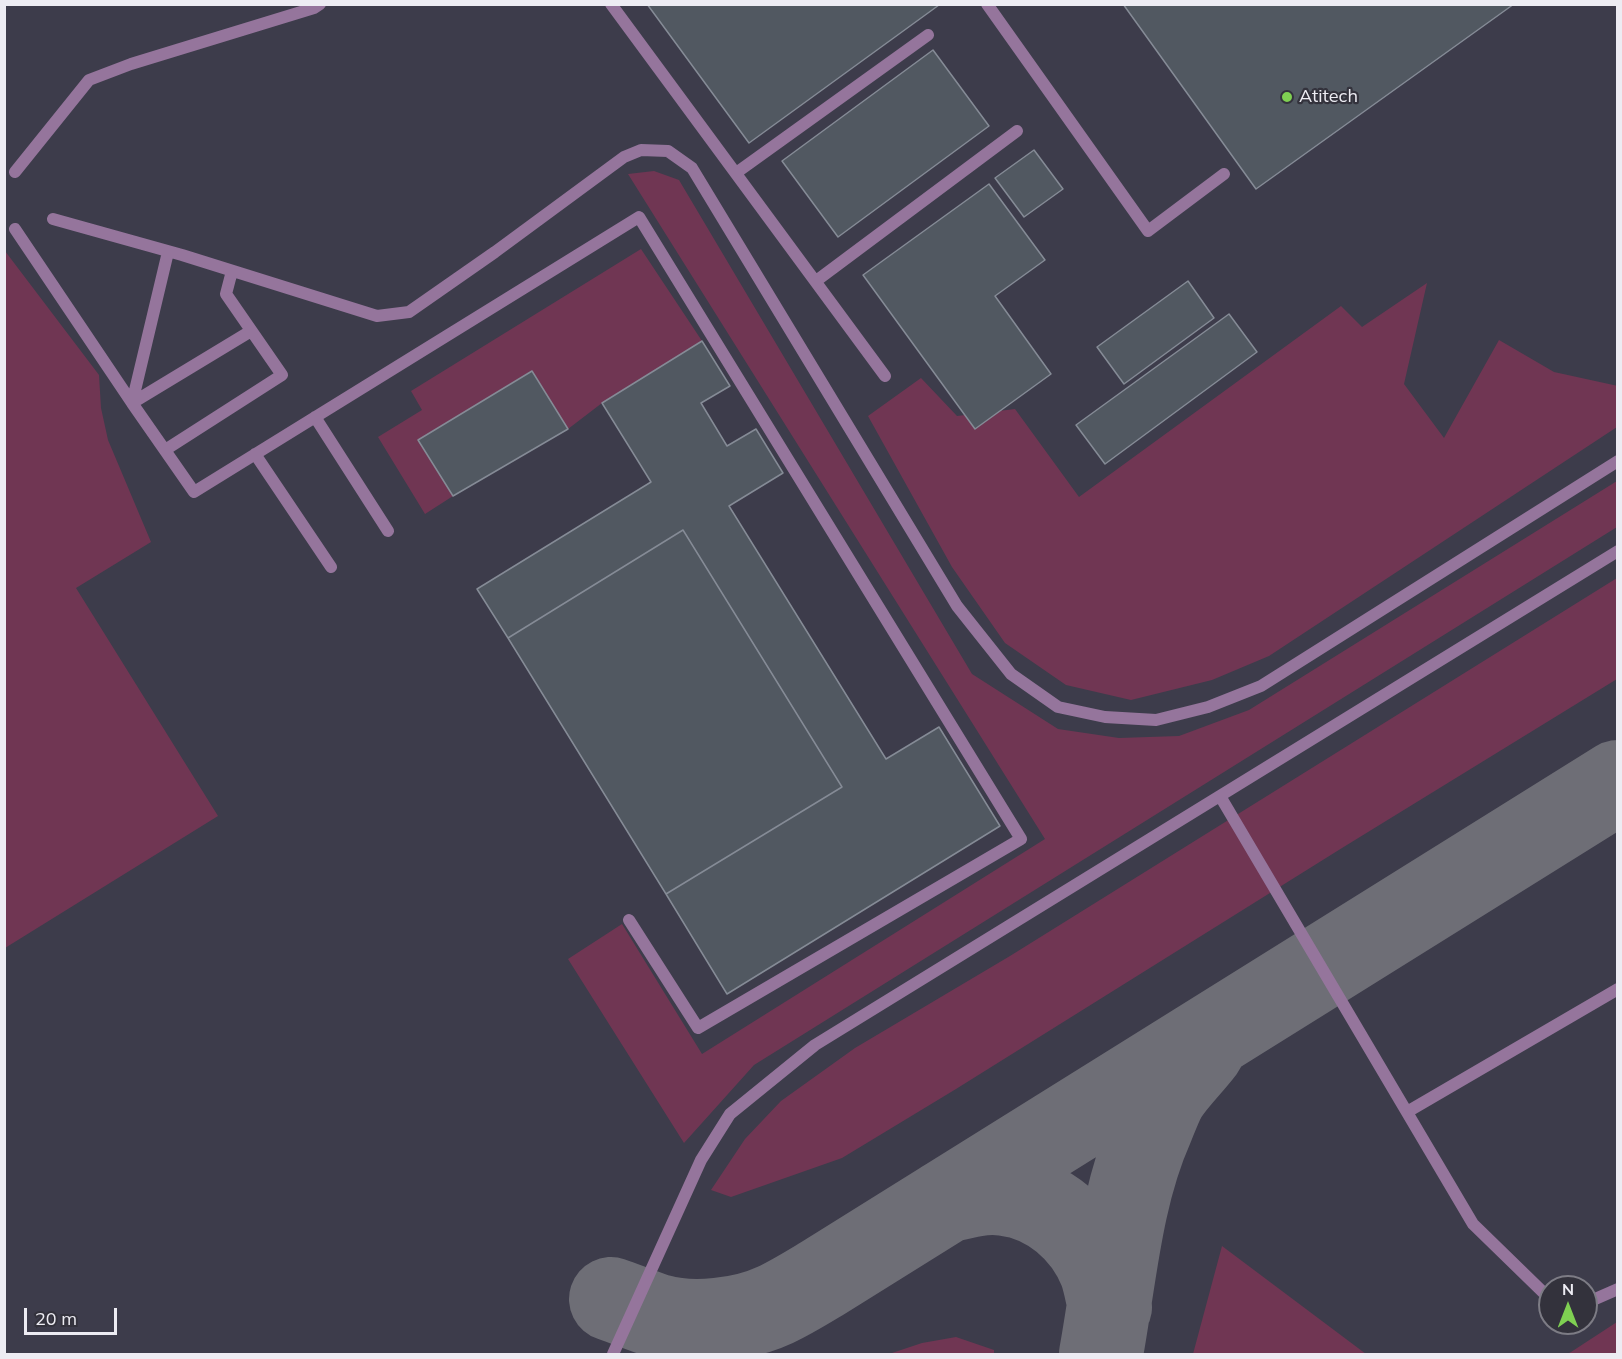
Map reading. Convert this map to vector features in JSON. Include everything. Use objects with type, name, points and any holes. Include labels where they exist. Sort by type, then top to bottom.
[{"type":"lane","points":[[15,172],[89,80],[131,64],[314,8],[320,4]]},
{"type":"lane","points":[[611,4],[885,376]]},
{"type":"lane","points":[[987,4],[1148,231],[1224,174]]},
{"type":"lane","points":[[736,173],[928,35]]},
{"type":"lane","points":[[816,281],[1017,131]]},
{"type":"lane","points":[[53,219],[377,316],[409,312],[624,158],[641,150],[668,151],[692,168],[957,606],[1011,674],[1058,707],[1105,717],[1156,720],[1208,707],[1260,686],[1617,461]]},
{"type":"lane","points":[[15,229],[194,492],[639,217],[1021,838],[698,1028],[629,920]]},
{"type":"lane","points":[[132,403],[168,252]]},
{"type":"lane","points":[[165,450],[282,375],[226,294],[232,271]]},
{"type":"lane","points":[[132,403],[251,331]]},
{"type":"lane","points":[[315,417],[388,531]]},
{"type":"lane","points":[[255,454],[331,567]]},
{"type":"lane","points":[[613,1354],[701,1160],[730,1114],[815,1045],[1617,551]]},
{"type":"lane","points":[[1220,795],[1473,1224],[1538,1287]]},
{"type":"lane","points":[[1407,1112],[1617,989]]},
{"type":"lane","points":[[1598,1298],[1617,1289]]},
{"type":"shaded area","points":[[5,5],[1617,5],[1617,1354],[5,1354]]},
{"type":"shaded area","points":[[654,171],[679,180],[972,674],[1058,729],[1119,738],[1179,736],[1249,710],[1617,481],[1617,527],[754,1065],[684,1143],[568,959],[622,924],[702,1054],[1045,839],[628,174]]},
{"type":"shaded area","points":[[641,249],[702,341],[602,403],[568,429],[531,371],[419,440],[453,496],[425,514],[378,437],[422,410],[411,391]]},
{"type":"shaded area","points":[[5,251],[99,375],[101,408],[108,440],[151,542],[76,588],[218,816],[5,948]]},
{"type":"shaded area","points":[[1427,283],[1404,384],[1444,438],[1499,340],[1554,372],[1618,386],[1617,427],[1269,656],[1212,680],[1131,700],[1066,685],[1005,643],[952,567],[868,416],[921,378],[957,416],[1015,409],[1079,497],[1341,306],[1362,327]]},
{"type":"shaded area","points":[[1617,578],[1617,679],[842,1158],[731,1197],[711,1190],[745,1139],[781,1101],[855,1048],[1010,956]]},
{"type":"shaded area","points":[[1222,1246],[1366,1354],[1193,1354]]},
{"type":"shaded area","points":[[1617,1322],[1617,1354],[1567,1354],[1598,1335]]},
{"type":"shaded area","points":[[956,1337],[994,1350],[994,1354],[889,1354],[922,1343]]},
{"type":"building","points":[[647,4],[938,4],[939,5],[749,143]]},
{"type":"building","name":"Atitech","points":[[1123,4],[1514,4],[1256,189]]},
{"type":"building","points":[[933,50],[989,126],[838,237],[782,161]]},
{"type":"building","points":[[1034,150],[1063,189],[1024,217],[995,178]]},
{"type":"building","points":[[989,184],[1045,260],[995,296],[1051,374],[975,429],[863,275]]},
{"type":"building","points":[[1188,281],[1214,318],[1124,384],[1097,347]]},
{"type":"building","points":[[1229,314],[1257,352],[1105,464],[1076,425]]},
{"type":"building","points":[[702,341],[730,386],[701,403],[727,446],[756,429],[783,473],[729,506],[886,759],[939,727],[1000,826],[727,994],[666,894],[842,787],[683,530],[508,638],[477,589],[651,482],[602,403]]},
{"type":"building","points":[[532,371],[568,429],[453,496],[418,440]]},
{"type":"building","points":[[683,530],[842,787],[666,894],[508,638]]},
{"type":"taxiway","points":[[611,1299],[658,1316],[687,1321],[733,1318],[781,1302],[1618,782]]},
{"type":"taxiway","points":[[1101,1354],[1125,1209],[1141,1153],[1165,1096],[1203,1049]]},
{"type":"taxiway","points":[[946,1201],[975,1194],[998,1193],[1021,1197],[1050,1210],[1075,1230],[1094,1256],[1102,1275],[1110,1307]]},
{"type":"place","name":"Atitech","points":[[1287,97]]}]
